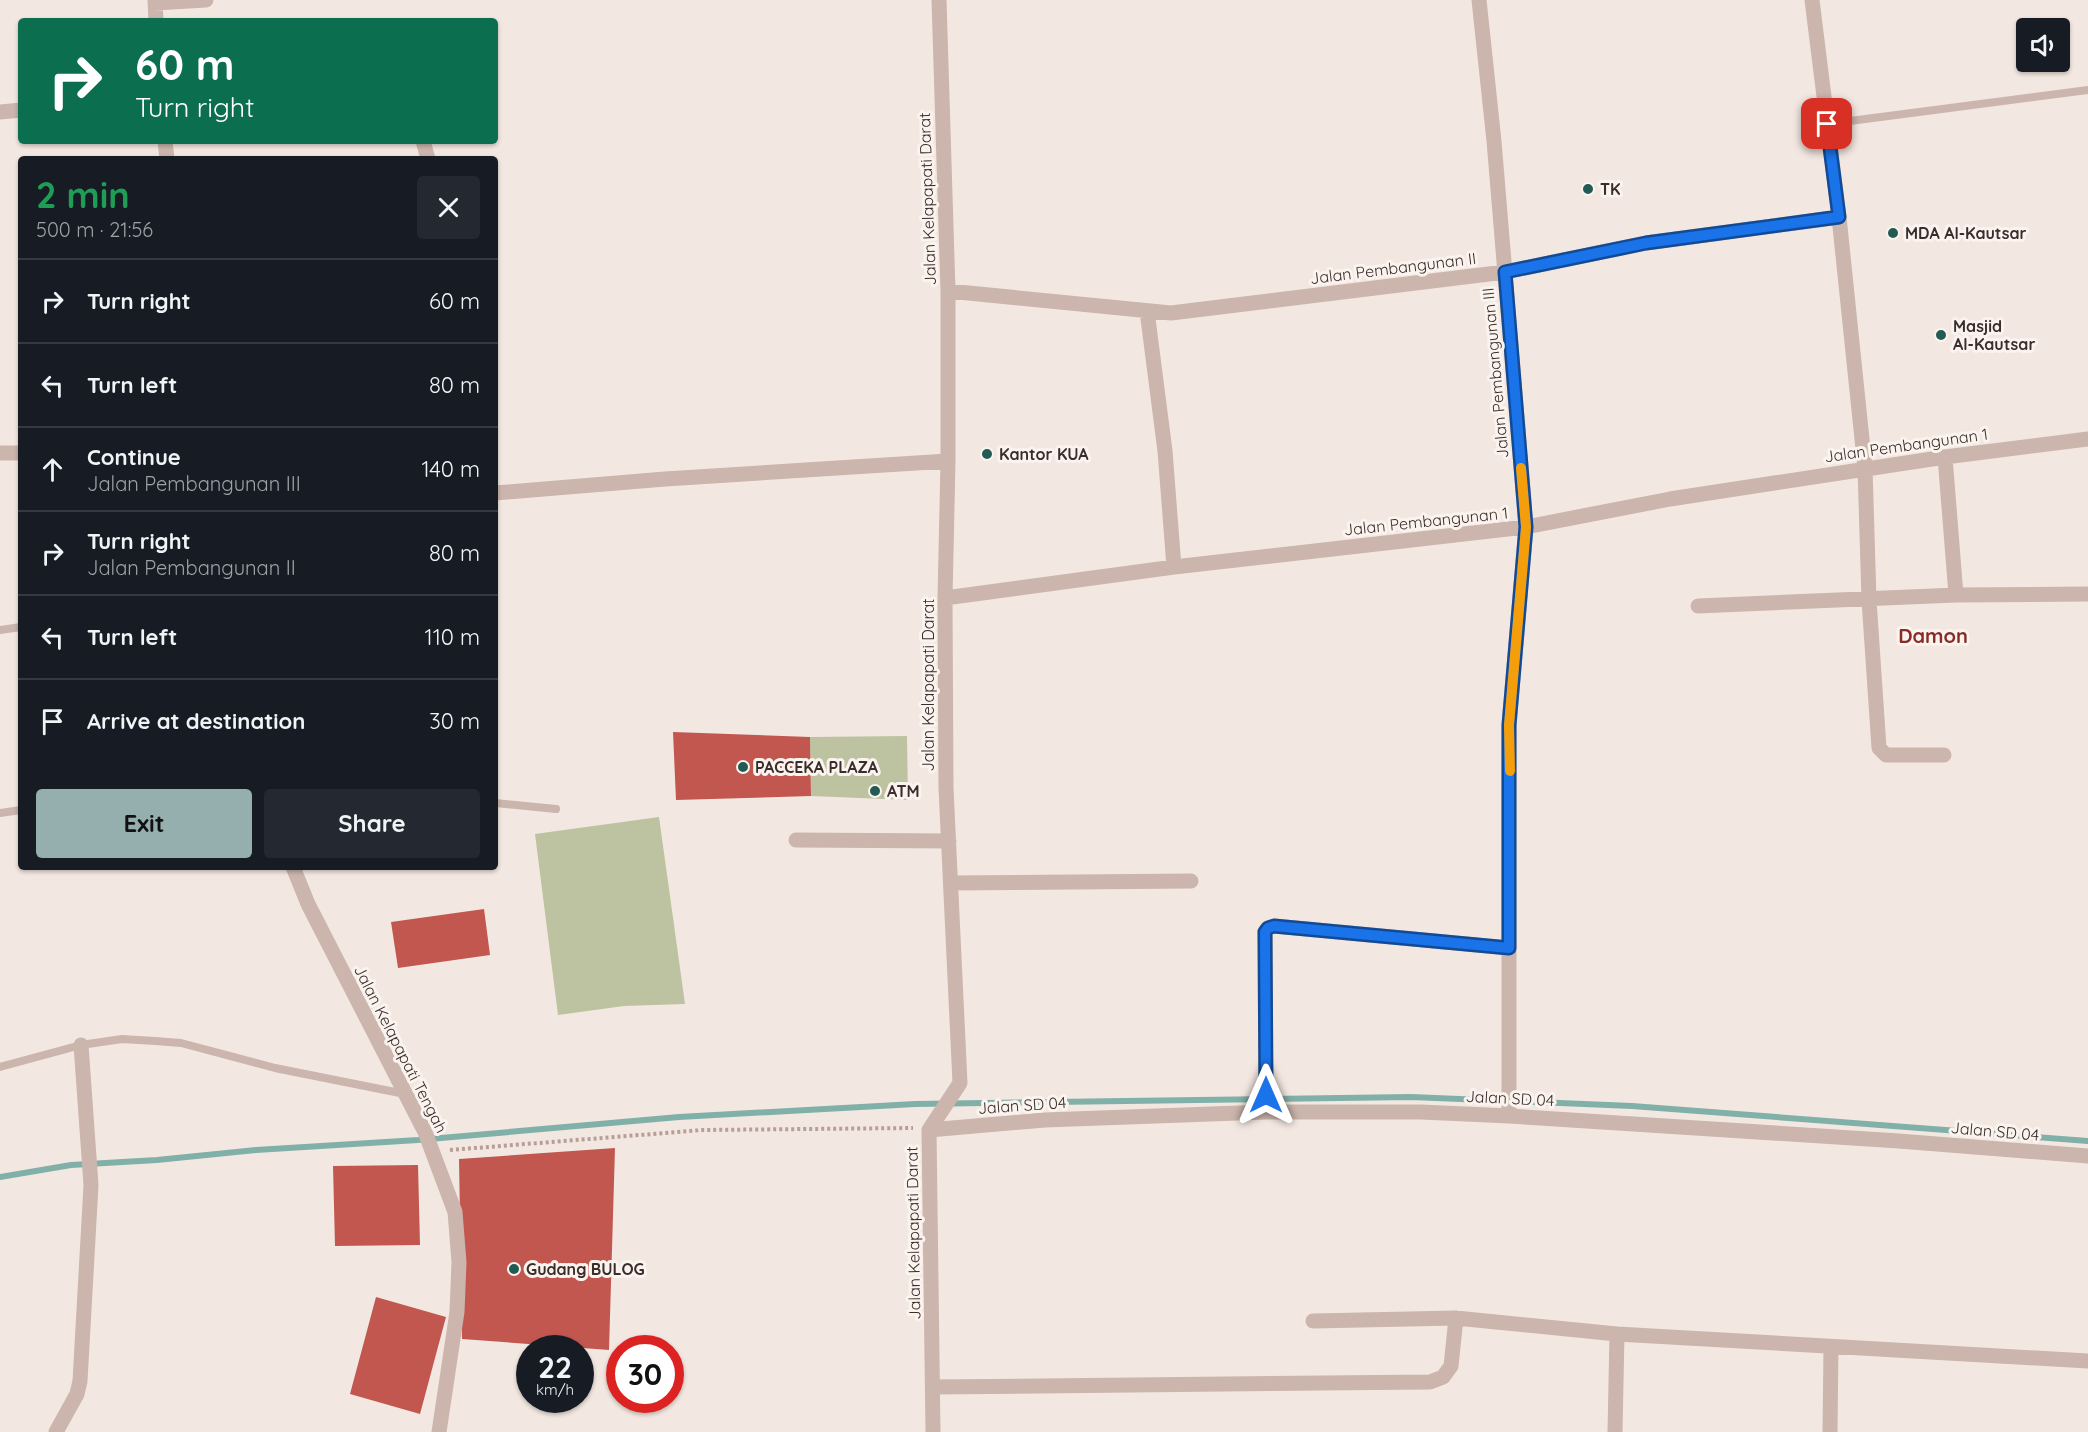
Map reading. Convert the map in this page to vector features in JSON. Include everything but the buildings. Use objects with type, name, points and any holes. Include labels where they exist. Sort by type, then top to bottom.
[{"type":"street","points":[[156,18],[155,2],[206,0]]},
{"type":"street","name":"Jalan Kelapapati Darat","points":[[933,1432],[929,1129],[960,1083],[946,788],[948,291],[939,0]]},
{"type":"street","name":"Jalan Pembangunan III","points":[[1479,0],[1526,527],[1509,725],[1509,1104]]},
{"type":"street","points":[[1812,0],[1839,217],[1865,468],[1869,600],[1879,748],[1886,755],[1944,755]]},
{"type":"street","points":[[0,112],[18,110]]},
{"type":"street","name":"Jalan Pembangunan II","points":[[948,291],[1171,313],[1505,272],[1646,243],[1839,217]]},
{"type":"street","points":[[1147,311],[1165,452],[1174,567]]},
{"type":"street","name":"Jalan Pembangunan 1","points":[[945,598],[1174,567],[1526,527],[1670,499],[1865,468],[2088,439]]},
{"type":"street","points":[[0,453],[18,453]]},
{"type":"street","points":[[1945,457],[1956,595]]},
{"type":"street","points":[[498,493],[665,479],[948,461]]},
{"type":"street","points":[[1698,606],[1956,595],[2088,594]]},
{"type":"street","points":[[795,840],[949,841]]},
{"type":"street","name":"Jalan Kelapapati Tengah","points":[[294,870],[308,904],[425,1132],[455,1212],[459,1262],[457,1312],[439,1432]]},
{"type":"street","points":[[951,883],[1191,881]]},
{"type":"street","points":[[1266,1104],[1265,932],[1268,928],[1274,926],[1509,948]]},
{"type":"street","points":[[56,1432],[77,1394],[80,1381],[91,1185],[81,1045]]},
{"type":"street","name":"Jalan SD 04","points":[[929,1129],[1266,1104],[1421,1112],[1509,1104],[1899,1142],[2088,1156]]},
{"type":"street","points":[[934,1388],[1430,1382],[1443,1377],[1451,1366],[1456,1318]]},
{"type":"street","points":[[1313,1321],[1456,1318],[1617,1334],[2088,1361]]},
{"type":"street","points":[[1615,1432],[1617,1334]]},
{"type":"street","points":[[1830,1432],[1831,1347]]},
{"type":"lane","points":[[1827,124],[2088,90]]},
{"type":"lane","points":[[0,630],[18,627]]},
{"type":"lane","points":[[498,803],[556,809]]},
{"type":"lane","points":[[0,813],[18,810]]},
{"type":"lane","points":[[0,1067],[81,1045],[122,1040],[181,1043],[275,1068],[405,1094]]},
{"type":"path","points":[[431,1151],[703,1130],[929,1129]]},
{"type":"green space","points":[[907,736],[908,800],[811,796],[810,737]]},
{"type":"green space","points":[[659,817],[685,1004],[624,1006],[558,1015],[535,834]]},
{"type":"waterway","points":[[0,1177],[71,1165],[157,1160],[256,1150],[418,1140],[679,1117],[915,1104],[1411,1097],[1632,1106],[2088,1141]]},
{"type":"slow traffic","points":[[1510,771],[1509,725],[1526,527],[1521,468]]},
{"type":"place","name":"TK","points":[[1588,189]]},
{"type":"place","name":"MDA Al-Kautsar","points":[[1893,233]]},
{"type":"place","name":"Masjid Al-Kautsar","points":[[1941,335]]},
{"type":"place","name":"Kantor KUA","points":[[987,454]]},
{"type":"place","name":"PACCEKA PLAZA","points":[[743,767]]},
{"type":"place","name":"ATM","points":[[875,791]]},
{"type":"place","name":"Gudang BULOG","points":[[514,1269]]},
{"type":"district","name":"Damon","points":[[1933,635]]},
{"type":"route","points":[[1266,1095],[1266,929],[1274,926],[1509,948],[1509,725],[1526,527],[1505,272],[1646,243],[1839,217],[1827,124]]}]
